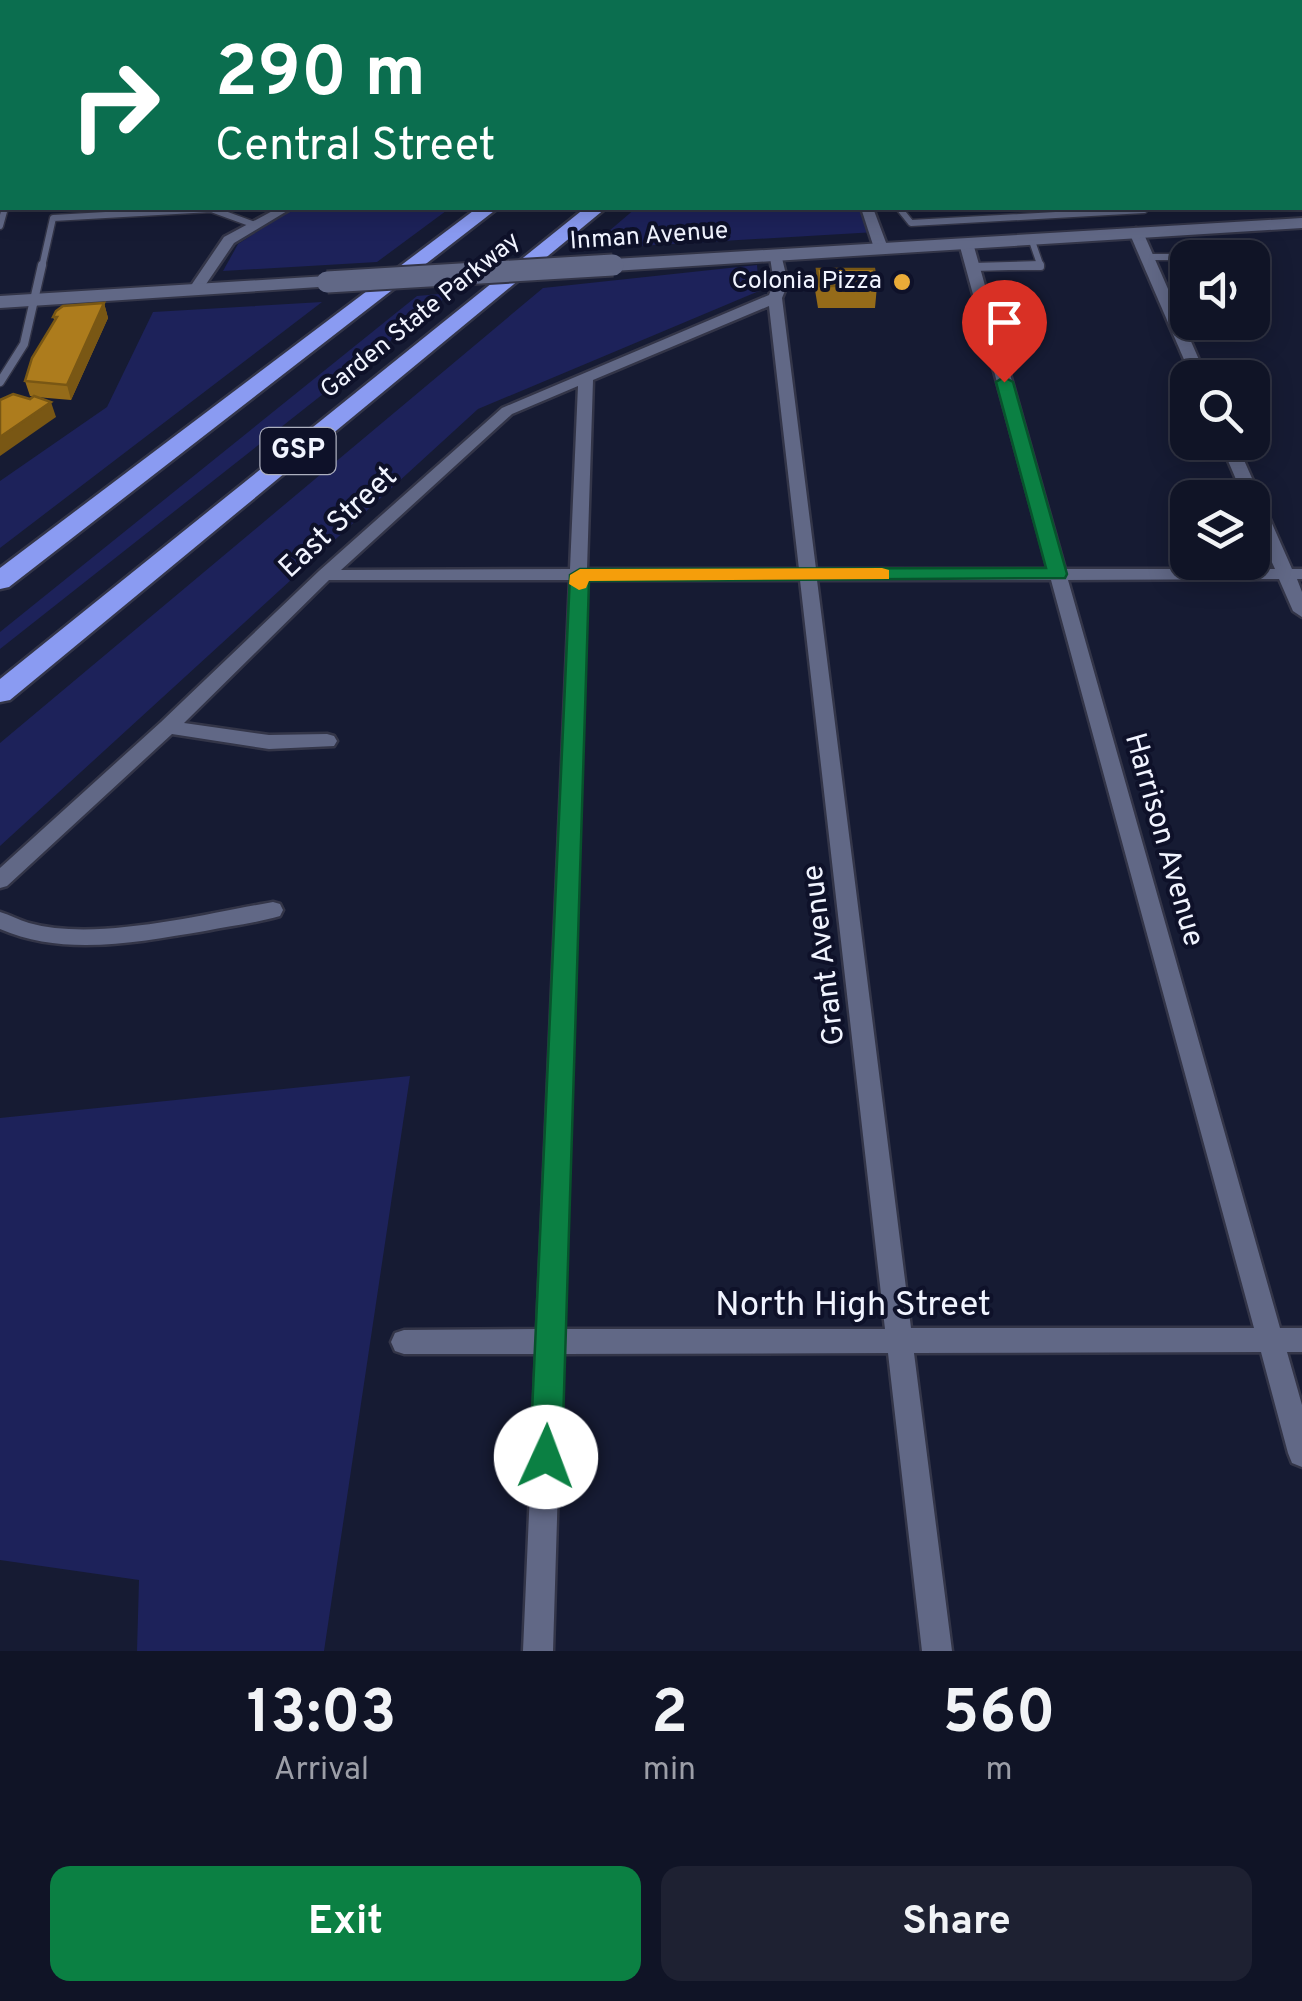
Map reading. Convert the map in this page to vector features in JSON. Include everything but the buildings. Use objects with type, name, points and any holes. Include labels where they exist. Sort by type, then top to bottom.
[{"type":"highway","name":"Garden State Parkway","points":[[0,581],[485,210]]},
{"type":"highway","name":"Garden State Parkway","points":[[0,693],[594,210]]},
{"type":"main road","name":"Inman Avenue","points":[[0,302],[774,254],[842,258],[881,248],[1302,223]]},
{"type":"street","points":[[195,290],[229,240],[282,210]]},
{"type":"street","points":[[868,210],[881,248]]},
{"type":"street","points":[[1136,232],[1192,360]]},
{"type":"street","name":"Harrison Avenue","points":[[966,242],[1302,1454]]},
{"type":"street","name":"Grant Avenue","points":[[774,254],[937,1651]]},
{"type":"street","name":"East Street","points":[[0,880],[168,727],[325,575],[508,411],[778,291]]},
{"type":"street","points":[[538,1651],[586,377]]},
{"type":"street","points":[[1270,531],[1294,574],[1302,611]]},
{"type":"street","points":[[325,575],[1294,574]]},
{"type":"street","points":[[168,727],[269,742],[327,741]]},
{"type":"street","points":[[0,920],[27,932],[124,935],[273,910]]},
{"type":"street","name":"North High Street","points":[[404,1342],[1302,1340]]},
{"type":"lane","points":[[0,382],[24,344],[53,218],[193,210]]},
{"type":"lane","points":[[214,210],[255,225]]},
{"type":"lane","points":[[901,210],[911,223],[1126,210]]},
{"type":"lane","points":[[1144,210],[1158,230]]},
{"type":"lane","points":[[973,268],[1041,267],[1030,238]]},
{"type":"lane","points":[[1146,257],[1170,257]]},
{"type":"lane","points":[[778,291],[840,284]]},
{"type":"shaded area","points":[[291,210],[447,210],[377,262],[223,271],[238,244]]},
{"type":"shaded area","points":[[634,210],[868,210],[876,232],[588,249]]},
{"type":"shaded area","points":[[757,265],[759,291],[478,409],[0,846],[0,743],[543,288]]},
{"type":"shaded area","points":[[451,293],[0,649],[0,632],[417,296]]},
{"type":"shaded area","points":[[322,302],[0,548],[0,481],[107,407],[153,312]]},
{"type":"shaded area","points":[[410,1076],[324,1651],[137,1651],[139,1580],[0,1560],[0,1118]]},
{"type":"slow traffic","points":[[579,584],[580,575],[882,574]]},
{"type":"place","name":"Colonia Pizza","points":[[902,282]]},
{"type":"route","points":[[546,1457],[580,575],[1058,574],[1004,382]]}]
